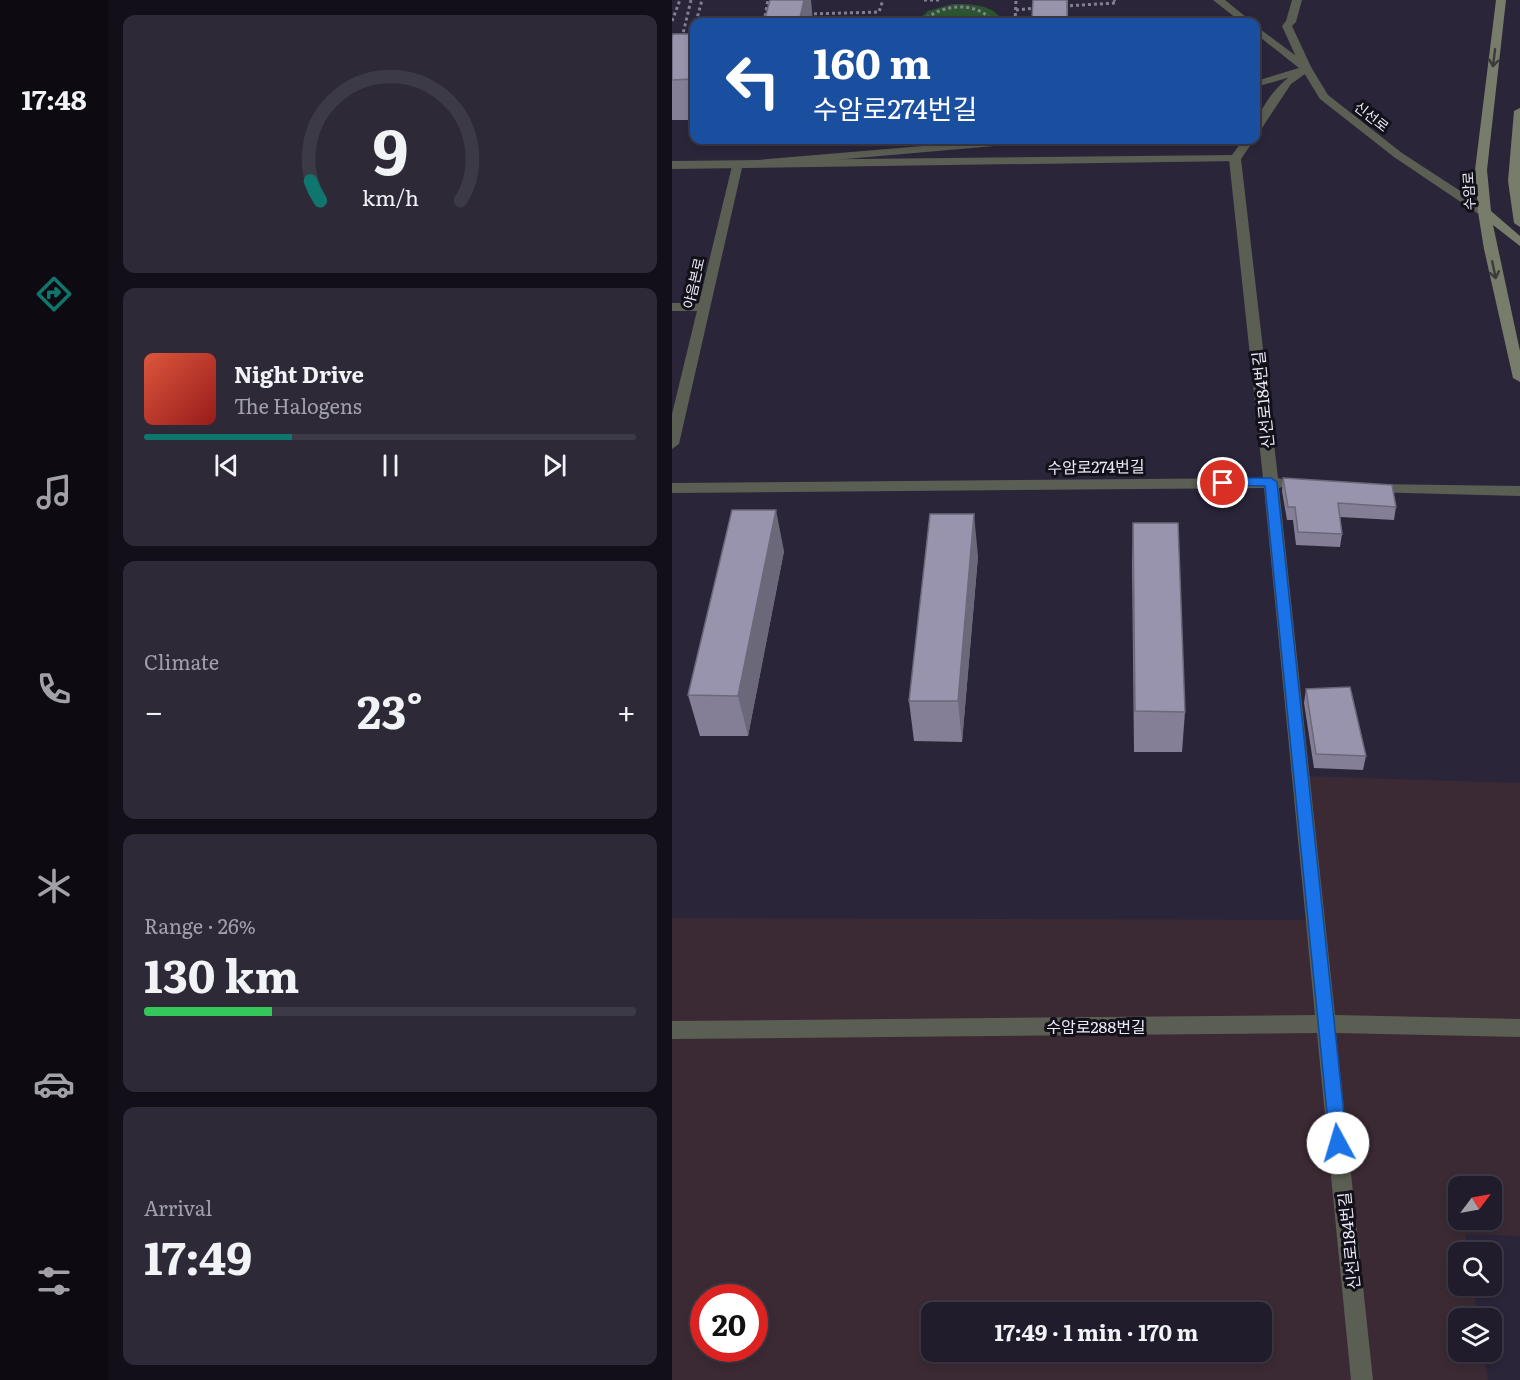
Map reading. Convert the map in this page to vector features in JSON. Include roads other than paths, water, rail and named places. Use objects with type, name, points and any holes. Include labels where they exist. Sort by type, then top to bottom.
[{"type":"main road","name":"수암로","points":[[1501,0],[1481,170],[1484,212],[1492,262],[1520,378]]},
{"type":"main road","points":[[1520,111],[1514,186],[1520,223]]},
{"type":"main road","points":[[1484,212],[1520,242]]},
{"type":"street","points":[[1218,0],[1242,18]]},
{"type":"street","points":[[1298,0],[1291,22],[1287,26],[1307,69]]},
{"type":"street","name":"신선로","points":[[1260,32],[1307,69],[1324,97],[1398,155],[1484,212]]},
{"type":"street","points":[[1260,83],[1307,69]]},
{"type":"street","points":[[1260,123],[1287,82],[1307,69]]},
{"type":"street","points":[[737,165],[982,144]]},
{"type":"street","points":[[672,165],[1235,159],[1245,144]]},
{"type":"street","name":"신선로184번길","points":[[1235,159],[1271,482],[1362,1380]]},
{"type":"street","name":"야음본로","points":[[672,444],[702,307],[737,165]]},
{"type":"street","points":[[672,307],[702,307]]},
{"type":"street","name":"수암로274번길","points":[[672,488],[1271,482],[1293,484]]},
{"type":"street","points":[[1360,488],[1394,491],[1520,491]]},
{"type":"street","name":"수암로288번길","points":[[672,1030],[1326,1024],[1520,1028]]}]
